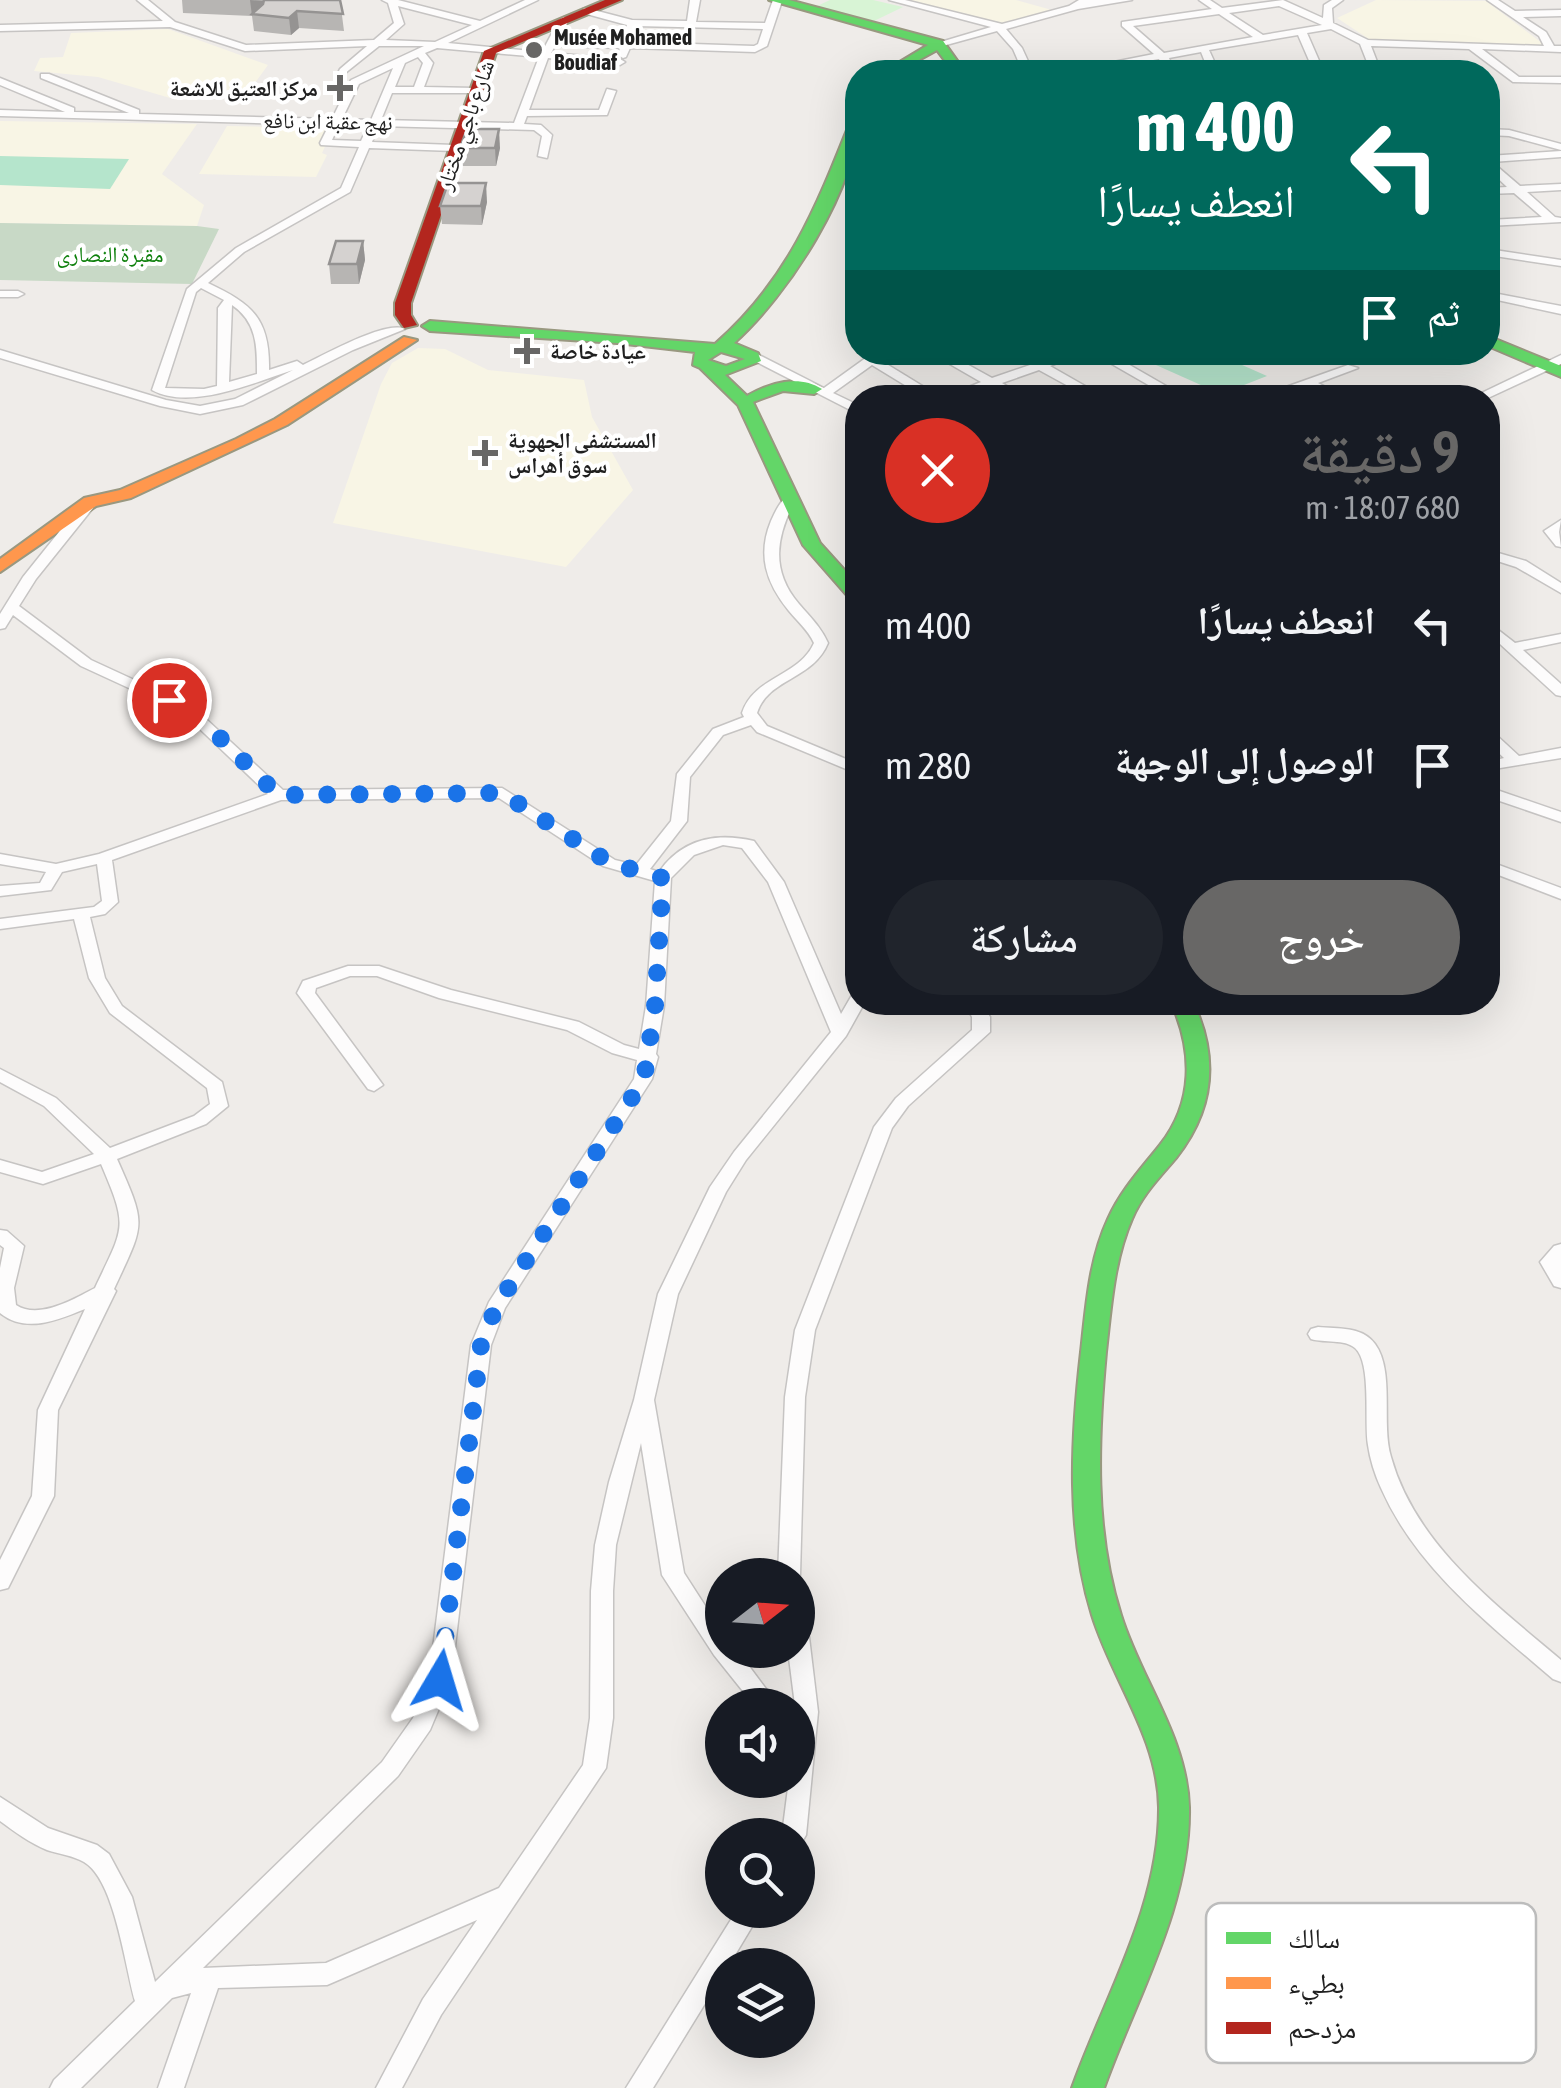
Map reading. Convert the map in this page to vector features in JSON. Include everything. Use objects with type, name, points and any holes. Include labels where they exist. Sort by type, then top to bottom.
[{"type":"street","points":[[142,0],[172,24]]},
{"type":"street","points":[[392,0],[480,24]]},
{"type":"street","points":[[344,71],[400,24],[392,0]]},
{"type":"street","points":[[454,148],[325,144],[354,82],[533,0]]},
{"type":"street","name":"شارع باجي مختار","points":[[416,331],[403,315],[403,303],[490,52],[616,0]]},
{"type":"street","points":[[691,24],[696,0]]},
{"type":"street","points":[[553,43],[755,49],[762,46],[776,0],[938,44],[950,60]]},
{"type":"street","points":[[894,0],[998,26],[1022,60]]},
{"type":"street","points":[[905,60],[938,44],[1082,2],[1128,0]]},
{"type":"street","points":[[1204,0],[1262,39]]},
{"type":"street","points":[[1328,27],[1328,7],[1338,0]]},
{"type":"street","points":[[1492,0],[1544,34],[1556,49]]},
{"type":"street","points":[[1164,58],[1124,25],[1278,2],[1365,42],[1556,49]]},
{"type":"street","points":[[586,11],[632,23],[769,26]]},
{"type":"street","points":[[1514,14],[1561,13]]},
{"type":"street","points":[[543,156],[545,130],[518,126],[544,58],[564,20]]},
{"type":"street","points":[[0,28],[172,24],[245,48],[434,45],[619,66],[632,23]]},
{"type":"street","points":[[1155,60],[1328,27]]},
{"type":"street","points":[[1302,32],[1313,60]]},
{"type":"street","points":[[1544,34],[1561,33]]},
{"type":"street","points":[[1365,42],[1372,60]]},
{"type":"street","points":[[1472,47],[1490,60]]},
{"type":"street","points":[[1204,50],[1209,60]]},
{"type":"street","points":[[418,90],[428,63],[420,53]]},
{"type":"street","points":[[158,390],[185,301],[199,283],[251,243],[346,190],[400,62]]},
{"type":"street","points":[[1500,68],[1517,80],[1561,80]]},
{"type":"street","points":[[45,76],[145,116]]},
{"type":"street","points":[[0,81],[84,115]]},
{"type":"street","points":[[0,98],[18,88]]},
{"type":"street","points":[[388,90],[475,91]]},
{"type":"street","points":[[524,113],[602,113],[612,91]]},
{"type":"street","name":"نهج عقبة ابن نافع","points":[[0,113],[518,126]]},
{"type":"street","points":[[1500,133],[1561,150]]},
{"type":"street","points":[[1500,160],[1561,150]]},
{"type":"street","points":[[794,498],[748,409],[729,384],[728,359],[794,272],[845,151]]},
{"type":"street","points":[[1500,173],[1556,220]]},
{"type":"street","points":[[1500,189],[1561,186]]},
{"type":"street","points":[[728,359],[799,289],[845,190]]},
{"type":"street","points":[[1500,222],[1556,220]]},
{"type":"street","points":[[1500,254],[1561,263]]},
{"type":"street","points":[[199,283],[231,298],[257,320],[264,340],[262,376]]},
{"type":"street","points":[[0,294],[18,294]]},
{"type":"street","points":[[223,389],[224,308],[231,298]]},
{"type":"street","points":[[1500,298],[1561,310]]},
{"type":"street","points":[[0,567],[90,502],[125,494],[242,442],[280,422],[416,331]]},
{"type":"street","points":[[106,384],[180,396],[223,389],[349,347],[416,331],[617,338],[728,359],[816,389],[845,404]]},
{"type":"street","points":[[1500,344],[1558,365]]},
{"type":"street","points":[[0,354],[164,403],[211,409],[268,390],[349,347]]},
{"type":"street","points":[[728,359],[754,398],[814,548],[845,581]]},
{"type":"street","points":[[754,398],[781,386],[816,389],[860,365]]},
{"type":"street","points":[[889,365],[917,385]]},
{"type":"street","points":[[961,365],[999,385]]},
{"type":"street","points":[[1121,365],[1157,385]]},
{"type":"street","points":[[1500,389],[1558,365]]},
{"type":"street","points":[[1500,397],[1558,365]]},
{"type":"street","points":[[982,385],[1040,366],[1076,385]]},
{"type":"street","points":[[1302,385],[1352,368]]},
{"type":"street","points":[[1308,383],[1312,385]]},
{"type":"street","points":[[794,498],[776,526],[770,568],[781,591],[822,643],[815,658],[756,696],[750,707],[752,719],[770,734],[845,765]]},
{"type":"street","points":[[0,625],[30,577],[90,502]]},
{"type":"street","points":[[1561,524],[1551,531],[1561,543]]},
{"type":"street","points":[[1500,558],[1521,564],[1561,589]]},
{"type":"street","points":[[12,608],[86,663],[188,710],[278,795]]},
{"type":"street","points":[[1500,637],[1561,692]]},
{"type":"street","points":[[1512,648],[1561,638]]},
{"type":"street","points":[[639,872],[679,821],[682,777],[718,732],[752,719]]},
{"type":"street","points":[[1500,747],[1516,762]]},
{"type":"street","points":[[1500,764],[1561,753]]},
{"type":"street","points":[[0,860],[56,868],[104,858],[278,795],[502,793],[610,863],[663,878]]},
{"type":"street","points":[[1500,796],[1561,818]]},
{"type":"street","points":[[62,2088],[390,1768],[422,1723],[440,1680],[481,1345],[496,1307],[644,1079],[663,878],[677,858],[690,850],[727,840],[748,844],[776,882],[840,1032]]},
{"type":"street","points":[[56,868],[45,887],[6,892],[6,923],[99,912],[110,904],[104,858]]},
{"type":"street","points":[[1500,871],[1561,894]]},
{"type":"street","points":[[0,1166],[43,1178],[200,1120],[219,1106],[221,1098],[216,1086],[116,1010],[105,994],[80,914]]},
{"type":"street","points":[[374,1085],[306,994],[309,985],[348,972],[370,970],[445,994],[573,1026],[618,1049],[649,1057]]},
{"type":"street","points":[[389,2088],[432,2007],[594,1768],[604,1728],[602,1568],[607,1526],[644,1400],[668,1294],[717,1192],[740,1156],[840,1032],[849,1015]]},
{"type":"street","points":[[790,1558],[795,1397],[805,1330],[883,1127],[902,1102],[981,1032],[980,1015]]},
{"type":"street","points":[[1088,2088],[1146,1944],[1168,1871],[1174,1803],[1160,1745],[1106,1616],[1094,1565],[1089,1466],[1095,1336],[1104,1268],[1117,1224],[1135,1190],[1173,1144],[1194,1108],[1203,1069],[1199,1032],[1189,1015]]},
{"type":"street","points":[[0,1075],[50,1102],[107,1156],[130,1209],[131,1232],[48,1410],[43,1496],[0,1582]]},
{"type":"street","points":[[0,1236],[14,1246],[4,1294],[6,1308],[16,1316],[28,1319],[48,1314],[106,1292]]},
{"type":"street","points":[[1561,1251],[1550,1262],[1561,1281]]},
{"type":"street","points":[[1318,1334],[1357,1338],[1368,1348],[1379,1454],[1401,1506],[1436,1556],[1561,1673]]},
{"type":"street","points":[[644,1400],[673,1575],[705,1622]]},
{"type":"street","points":[[738,1668],[754,1688]]},
{"type":"street","points":[[0,1808],[34,1833],[91,1852],[108,1867],[119,1888],[136,1967],[158,1997]]},
{"type":"street","points":[[158,1997],[209,1977],[327,1974],[509,1895]]},
{"type":"street","points":[[639,2088],[739,1928]]},
{"type":"street","points":[[170,2088],[209,1977]]},
{"type":"shaded area","points":[[898,0],[1016,0],[1059,12],[1002,26]]},
{"type":"shaded area","points":[[1376,0],[1486,1],[1546,46],[1372,41],[1337,18]]},
{"type":"shaded area","points":[[168,29],[268,65],[247,94],[187,90],[177,100],[98,77],[34,71],[40,58],[63,57],[71,33]]},
{"type":"shaded area","points":[[0,121],[197,124],[162,174],[204,205],[197,226],[0,223]]},
{"type":"shaded area","points":[[227,126],[334,128],[316,177],[199,174]]},
{"type":"shaded area","name":"المستشفى الجهوية سوق أهراس","points":[[418,348],[445,349],[488,370],[584,380],[592,417],[633,490],[566,567],[333,523],[381,384],[392,363]]},
{"type":"green space","points":[[830,0],[873,0],[903,7],[874,21],[815,7]]},
{"type":"green space","points":[[0,156],[129,159],[110,189],[0,185]]},
{"type":"green space","name":"مقبرة النصارى","points":[[0,223],[219,229],[192,284],[0,280]]},
{"type":"green space","points":[[1156,365],[1242,365],[1267,376],[1244,385],[1201,385]]},
{"type":"building","points":[[264,0],[340,0],[343,14],[297,11],[289,18],[252,14]]},
{"type":"building","points":[[467,129],[499,129],[495,148],[460,148]]},
{"type":"building","points":[[448,183],[486,183],[481,206],[440,206]]},
{"type":"building","points":[[336,241],[363,241],[357,264],[329,264]]},
{"type":"traffic: fast","points":[[775,0],[939,44],[951,60]]},
{"type":"traffic: fast","points":[[910,60],[939,44]]},
{"type":"traffic: fast","points":[[720,347],[747,323],[789,272],[820,215],[845,152]]},
{"type":"traffic: fast","points":[[430,326],[617,338],[712,349]]},
{"type":"traffic: fast","points":[[1500,346],[1561,372]]},
{"type":"traffic: fast","points":[[720,347],[736,348],[752,356],[753,361],[726,371],[699,362],[702,353],[720,347]]},
{"type":"traffic: fast","points":[[708,368],[745,403],[812,545],[845,582]]},
{"type":"traffic: fast","points":[[754,398],[781,386],[814,389]]},
{"type":"traffic: fast","points":[[1088,2088],[1155,1915],[1172,1843],[1174,1807],[1166,1756],[1115,1638],[1097,1578],[1087,1464],[1094,1350],[1102,1285],[1121,1217],[1131,1196],[1181,1133],[1196,1097],[1199,1059],[1188,1015]]},
{"type":"traffic: slow","points":[[0,567],[90,502],[125,494],[242,442],[281,422],[409,340]]},
{"type":"traffic: jam","points":[[409,325],[403,315],[403,303],[490,51],[616,0]]},
{"type":"place","name":"Musée Mohamed Boudiaf","points":[[534,50]]},
{"type":"place","name":"مركز العتيق للاشعة","points":[[340,88]]},
{"type":"place","name":"عيادة خاصة","points":[[527,351]]},
{"type":"place","name":"المستشفى الجهوية سوق أهراس","points":[[485,453]]},
{"type":"route","points":[[169,700],[208,726],[278,795],[502,793],[617,867],[663,878],[655,1006],[644,1079],[496,1307],[481,1345],[440,1680]]}]
